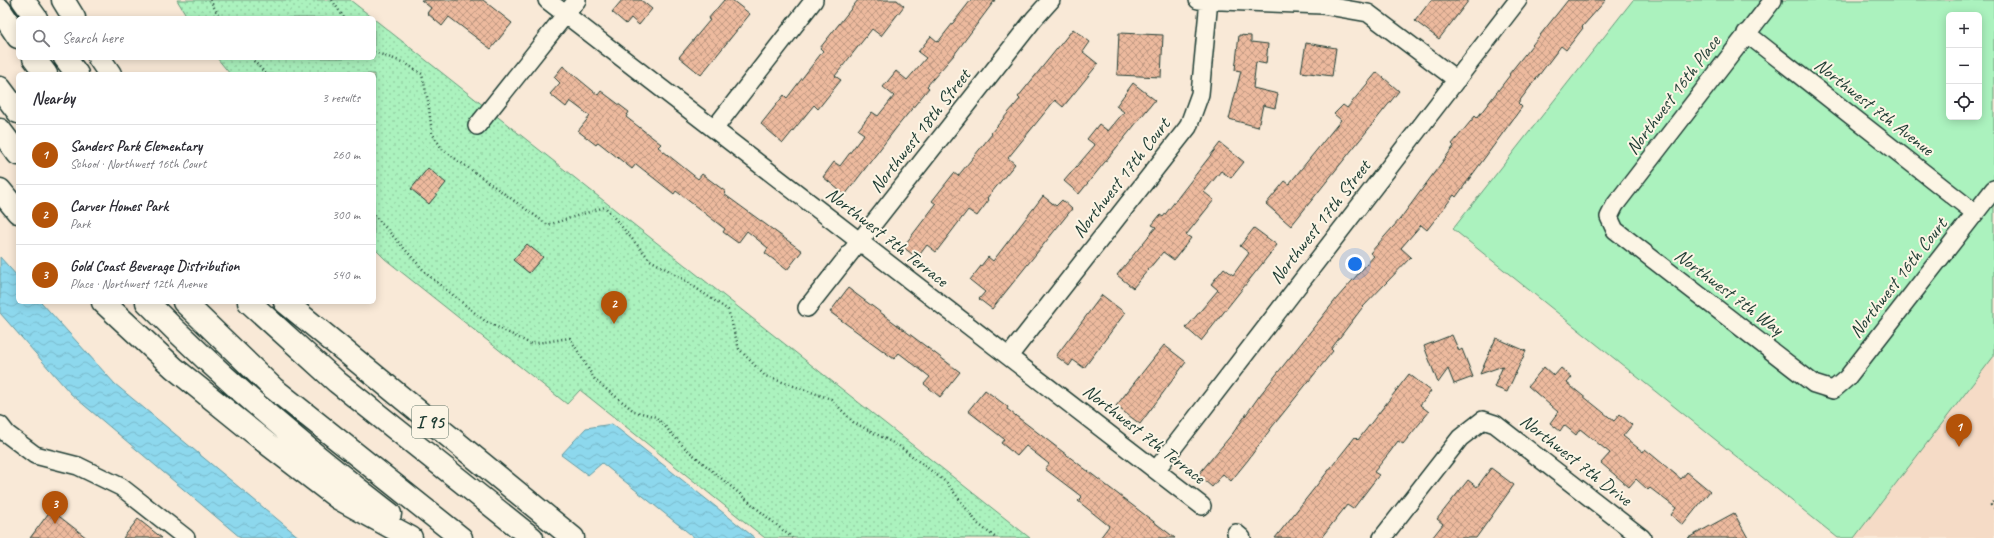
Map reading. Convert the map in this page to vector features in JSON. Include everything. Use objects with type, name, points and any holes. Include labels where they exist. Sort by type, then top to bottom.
[{"type":"highway","points":[[23,0],[35,16]]},
{"type":"highway","points":[[63,0],[73,16]]},
{"type":"highway","points":[[0,10],[16,34]]},
{"type":"highway","points":[[36,60],[44,72]]},
{"type":"highway","points":[[66,60],[76,72]]},
{"type":"highway","points":[[100,60],[109,72]]},
{"type":"highway","points":[[0,88],[16,109]]},
{"type":"highway","points":[[0,130],[16,151]]},
{"type":"highway","points":[[0,190],[16,210]]},
{"type":"highway","points":[[105,304],[174,368],[269,445],[338,498],[411,538]]},
{"type":"highway","points":[[149,304],[189,345],[266,414],[325,464],[420,538]]},
{"type":"highway","points":[[186,304],[273,388],[461,538]]},
{"type":"highway","points":[[250,304],[337,382],[532,538]]},
{"type":"highway","name":"I 95","points":[[287,304],[573,538]]},
{"type":"street","name":"Northwest 7th Terrace","points":[[546,0],[1202,506]]},
{"type":"street","points":[[477,126],[577,0]]},
{"type":"street","points":[[714,129],[814,0]]},
{"type":"street","name":"Northwest 18th Street","points":[[807,308],[1034,19],[1051,0]]},
{"type":"street","points":[[1198,0],[1322,6],[1368,13],[1457,80]]},
{"type":"street","name":"Northwest 17th Court","points":[[1009,356],[1188,127],[1200,94],[1209,0]]},
{"type":"street","name":"Northwest 17th Street","points":[[1156,470],[1518,0]]},
{"type":"street","name":"Northwest 16th Place","points":[[1609,217],[1615,205],[1773,0]]},
{"type":"street","name":"Northwest 7th Avenue","points":[[1746,34],[1976,213]]},
{"type":"street","name":"Northwest 16th Court","points":[[1832,390],[1847,378],[1994,189]]},
{"type":"street","name":"Northwest 7th Way","points":[[1609,217],[1614,230],[1814,384],[1832,390]]},
{"type":"street","name":"Northwest 7th Drive","points":[[1382,538],[1460,438],[1483,420],[1495,424],[1642,538]]},
{"type":"street","points":[[0,425],[7,434],[36,455],[78,466],[121,487],[186,538]]},
{"type":"path","points":[[210,0],[219,16]]},
{"type":"path","points":[[332,0],[343,16]]},
{"type":"path","points":[[376,53],[405,63],[422,74],[428,101],[432,133],[442,149],[548,225],[605,208],[650,260],[680,277],[728,310],[739,349],[766,376],[831,399],[854,422],[900,446],[947,483],[978,524],[996,538]]},
{"type":"path","points":[[253,60],[264,72]]},
{"type":"path","points":[[376,217],[428,275],[485,321],[531,344],[570,338],[595,380],[634,411],[656,417],[684,447],[792,538]]},
{"type":"path","points":[[1994,502],[1991,505],[1994,508]]},
{"type":"shaded area","points":[[1994,356],[1994,538],[1854,538]]},
{"type":"green space","points":[[177,0],[350,0],[370,16],[187,16]]},
{"type":"green space","points":[[1633,0],[1994,0],[1994,356],[1854,538],[1838,538],[1453,229]]},
{"type":"green space","points":[[376,21],[1030,538],[765,538],[580,390],[567,404],[385,259],[376,250],[376,72],[228,72],[219,60],[376,60]]},
{"type":"water","points":[[0,257],[16,275],[16,304],[43,304],[115,384],[300,538],[241,538],[71,394],[0,313]]},
{"type":"water","points":[[612,424],[755,538],[695,538],[602,463],[588,475],[561,455],[586,428]]},
{"type":"building","points":[[421,0],[483,0],[512,23],[491,49],[449,17],[442,26],[427,13],[431,8]]},
{"type":"building","points":[[622,0],[641,0],[652,9],[639,25],[631,18],[626,24],[612,12]]},
{"type":"building","points":[[724,0],[732,0],[750,14],[701,75],[679,57],[710,20],[708,19]]},
{"type":"building","points":[[858,0],[897,0],[904,6],[881,36],[872,29],[835,76],[841,80],[818,109],[814,105],[783,143],[761,124],[784,95],[787,98],[823,51],[820,48]]},
{"type":"building","points":[[971,0],[995,0],[954,55],[927,86],[929,88],[845,195],[823,177],[834,162],[840,166],[864,134],[858,130],[872,112],[878,116],[894,96],[883,87],[896,71],[907,80],[926,58],[918,52],[931,36],[938,42]]},
{"type":"building","points":[[1431,0],[1469,0],[1439,39],[1415,21]]},
{"type":"building","points":[[1568,0],[1606,0],[1582,27],[1583,28],[1566,50],[1561,46],[1518,103],[1522,107],[1456,197],[1454,195],[1427,230],[1421,225],[1401,248],[1411,257],[1362,308],[1331,349],[1333,351],[1272,427],[1248,460],[1231,481],[1223,474],[1212,487],[1198,475],[1233,433],[1260,395],[1337,298],[1374,256],[1370,253],[1400,219],[1454,146],[1452,144],[1475,116],[1477,118],[1510,75],[1509,74]]},
{"type":"building","points":[[1073,29],[1090,42],[1083,52],[1098,64],[1063,107],[1055,100],[1008,158],[1015,164],[987,198],[989,200],[977,216],[968,210],[936,252],[927,245],[917,258],[903,247],[936,204],[932,201],[954,173],[958,176],[992,134],[991,133],[1020,99],[1018,97]]},
{"type":"building","points":[[1119,33],[1163,35],[1161,77],[1117,75]]},
{"type":"building","points":[[1239,35],[1251,36],[1251,42],[1268,44],[1266,64],[1256,62],[1253,88],[1278,94],[1275,108],[1263,105],[1258,127],[1229,119],[1241,71],[1235,70]]},
{"type":"building","points":[[1306,43],[1336,48],[1332,76],[1301,72]]},
{"type":"building","points":[[563,66],[598,95],[601,91],[629,112],[626,117],[661,144],[658,147],[698,179],[702,174],[726,192],[724,194],[802,251],[787,270],[765,253],[768,248],[747,231],[738,243],[723,232],[725,229],[676,191],[674,194],[636,164],[632,169],[598,142],[596,145],[578,131],[590,116],[570,101],[566,107],[550,94],[560,83],[554,77]]},
{"type":"building","points":[[1377,72],[1399,91],[1291,226],[1266,204],[1285,181],[1289,184],[1341,120],[1334,114],[1343,105],[1347,108]]},
{"type":"building","points":[[1133,83],[1155,100],[1079,194],[1064,181],[1095,145],[1087,139],[1099,124],[1108,131],[1124,112],[1116,106]]},
{"type":"building","points":[[1220,143],[1244,162],[1231,178],[1221,171],[1204,192],[1214,200],[1186,235],[1191,238],[1174,260],[1163,252],[1133,288],[1117,275],[1156,227],[1152,225],[1160,215],[1163,217]]},
{"type":"building","points":[[428,168],[446,183],[429,204],[411,189]]},
{"type":"building","points":[[1043,196],[1056,206],[1062,200],[1072,209],[992,309],[979,299],[985,292],[970,280],[988,257],[993,261]]},
{"type":"building","points":[[1254,228],[1277,245],[1201,341],[1186,328],[1218,290],[1211,284],[1224,268],[1233,275],[1249,253],[1240,246]]},
{"type":"building","points":[[527,244],[543,257],[529,273],[513,260]]},
{"type":"building","points":[[848,288],[960,372],[940,397],[924,384],[930,377],[899,353],[894,359],[830,312]]},
{"type":"building","points":[[1102,295],[1125,313],[1084,368],[1073,360],[1069,366],[1056,356]]},
{"type":"building","points":[[1452,335],[1459,351],[1462,349],[1473,377],[1454,384],[1448,369],[1438,383],[1424,346]]},
{"type":"building","points":[[1496,338],[1526,351],[1507,392],[1494,387],[1503,366],[1480,374]]},
{"type":"building","points":[[1164,345],[1186,362],[1140,424],[1116,406]]},
{"type":"building","points":[[1544,367],[1554,376],[1561,368],[1572,377],[1567,383],[1614,421],[1620,414],[1632,425],[1623,436],[1643,452],[1645,449],[1681,479],[1687,472],[1710,491],[1683,525],[1671,515],[1676,508],[1650,488],[1648,490],[1636,479],[1629,487],[1601,463],[1610,453],[1580,429],[1576,435],[1564,425],[1560,431],[1550,423],[1558,412],[1528,386]]},
{"type":"building","points":[[1409,374],[1431,391],[1420,405],[1429,412],[1403,444],[1398,441],[1374,472],[1379,475],[1353,509],[1347,505],[1321,538],[1275,538],[1355,437],[1358,440]]},
{"type":"building","points":[[985,390],[1008,407],[1007,409],[1175,538],[1100,538],[1109,526],[1078,501],[1082,497],[1045,469],[1049,464],[1026,446],[1017,456],[1001,443],[1004,439],[968,411]]},
{"type":"building","points":[[1491,468],[1514,485],[1476,538],[1432,538],[1443,524],[1437,519],[1468,480],[1477,487]]},
{"type":"building","points":[[51,510],[87,538],[30,538]]},
{"type":"building","points":[[1734,513],[1748,538],[1688,538]]},
{"type":"building","points":[[138,519],[162,538],[123,538]]},
{"type":"place","name":"Carver Homes Park","points":[[614,324]]},
{"type":"place","name":"Sanders Park Elementary","points":[[1959,447]]},
{"type":"place","name":"Gold Coast Beverage Distribution","points":[[55,524]]}]
